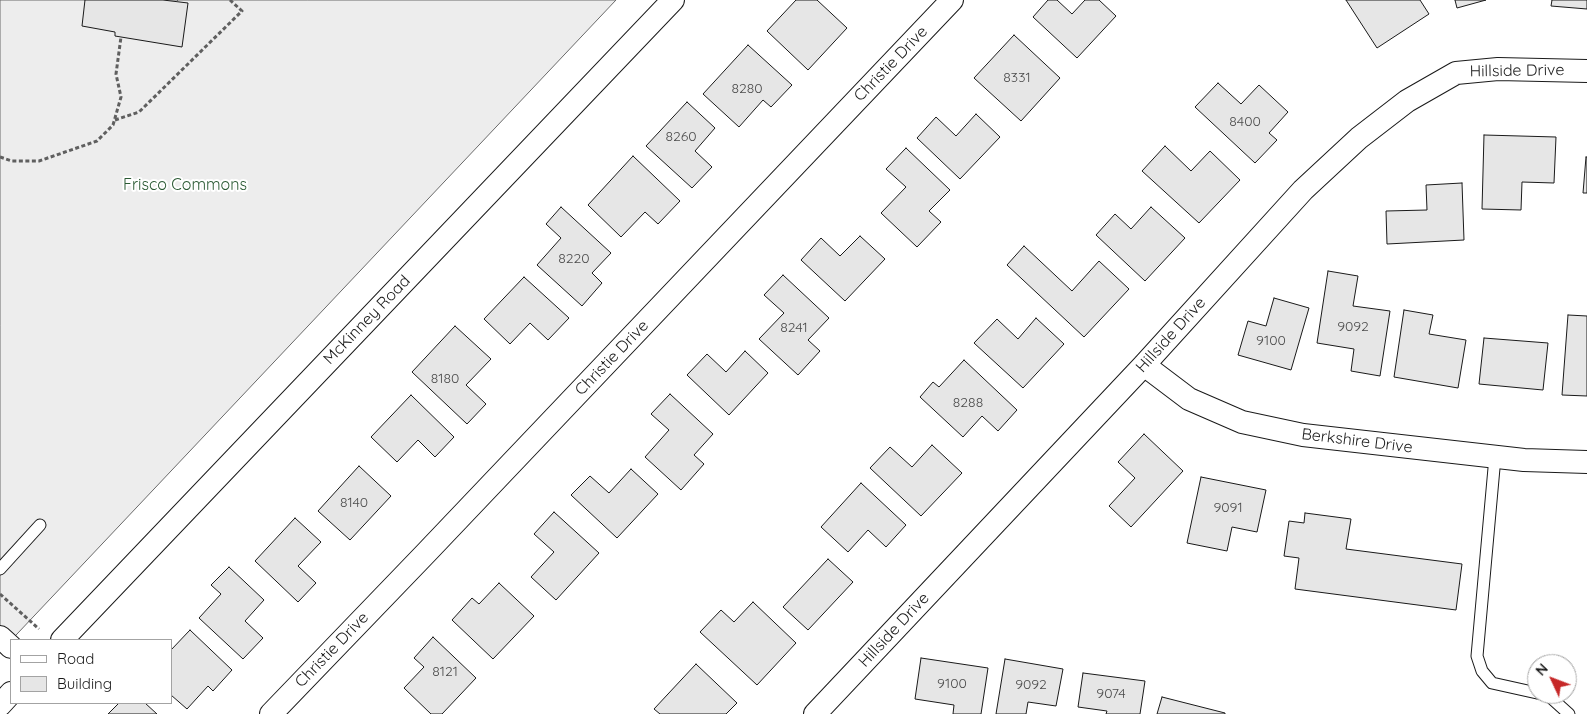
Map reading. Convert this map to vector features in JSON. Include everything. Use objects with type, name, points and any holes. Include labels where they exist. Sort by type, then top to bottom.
[{"type":"street","name":"McKinney Road","points":[[63,639],[673,0]]},
{"type":"street","name":"Christie Drive","points":[[271,714],[952,0]]},
{"type":"street","name":"Hillside Drive","points":[[823,712],[1304,190],[1360,138],[1407,101],[1456,73],[1498,69],[1587,71]]},
{"type":"street","name":"Berkshire Drive","points":[[1144,365],[1190,399],[1242,422],[1303,435],[1524,460],[1587,462]]},
{"type":"street","points":[[0,637],[10,646]]},
{"type":"street","points":[[0,705],[10,694]]},
{"type":"lane","points":[[1495,457],[1477,656],[1482,671],[1492,682],[1527,691]]},
{"type":"lane","points":[[0,568],[40,525]]},
{"type":"lane","points":[[1558,704],[1569,714]]},
{"type":"path","points":[[115,120],[140,112],[242,10],[230,0]]},
{"type":"path","points":[[0,157],[12,161],[39,161],[98,141],[113,126],[115,120],[120,97],[116,74],[121,37]]},
{"type":"path","points":[[0,594],[39,629]]},
{"type":"shaded area","name":"Frisco Commons","points":[[0,0],[616,0],[12,639],[10,639],[0,652]]},
{"type":"building","points":[[85,0],[163,0],[188,3],[182,47],[115,36],[115,32],[82,26]]},
{"type":"building","points":[[796,0],[817,0],[847,28],[808,70],[767,31]]},
{"type":"building","points":[[1048,0],[1057,0],[1072,14],[1085,0],[1099,0],[1116,16],[1077,58],[1033,17]]},
{"type":"building","points":[[1346,0],[1420,0],[1429,14],[1377,48]]},
{"type":"building","points":[[1455,0],[1486,0],[1457,8]]},
{"type":"building","points":[[1552,0],[1587,0],[1587,9],[1551,6]]},
{"type":"building","points":[[1014,35],[1060,78],[1021,121],[974,78]]},
{"type":"building","points":[[748,45],[792,85],[771,107],[763,100],[739,127],[703,94]]},
{"type":"building","points":[[1218,83],[1241,104],[1259,85],[1288,112],[1269,133],[1277,140],[1255,163],[1195,107]]},
{"type":"building","points":[[687,102],[715,128],[695,151],[712,167],[692,188],[646,146]]},
{"type":"building","points":[[976,114],[1000,137],[960,179],[917,138],[936,117],[956,136]]},
{"type":"building","points":[[1484,135],[1556,137],[1554,183],[1522,182],[1521,210],[1482,209]]},
{"type":"building","points":[[1165,146],[1191,171],[1210,151],[1240,180],[1199,223],[1142,171]]},
{"type":"building","points":[[906,148],[950,190],[929,211],[941,222],[917,247],[881,213],[906,187],[886,169]]},
{"type":"building","points":[[633,156],[680,201],[658,224],[645,212],[621,237],[588,205]]},
{"type":"building","points":[[1586,157],[1587,193],[1583,193]]},
{"type":"building","points":[[1462,183],[1464,240],[1387,244],[1386,211],[1427,210],[1426,185]]},
{"type":"building","points":[[561,207],[611,253],[592,273],[602,283],[582,306],[537,265],[561,238],[546,224]]},
{"type":"building","points":[[1151,207],[1185,238],[1145,281],[1096,235],[1115,214],[1131,229]]},
{"type":"building","points":[[860,236],[885,259],[845,301],[801,260],[821,238],[840,256]]},
{"type":"building","points":[[1024,246],[1072,291],[1099,261],[1129,289],[1084,337],[1007,265]]},
{"type":"building","points":[[1328,271],[1358,276],[1353,306],[1390,311],[1380,376],[1351,371],[1354,349],[1317,343]]},
{"type":"building","points":[[783,275],[829,318],[808,340],[820,351],[798,375],[759,339],[784,313],[764,295]]},
{"type":"building","points":[[524,277],[569,318],[548,340],[530,323],[510,344],[484,319]]},
{"type":"building","points":[[1274,298],[1309,308],[1291,370],[1238,355],[1248,321],[1266,326]]},
{"type":"building","points":[[1404,310],[1433,315],[1429,334],[1466,340],[1458,388],[1394,377]]},
{"type":"building","points":[[1568,315],[1587,316],[1587,396],[1562,395]]},
{"type":"building","points":[[1036,318],[1064,344],[1023,388],[974,343],[997,319],[1018,339]]},
{"type":"building","points":[[455,326],[491,359],[466,385],[486,404],[467,424],[412,372]]},
{"type":"building","points":[[1484,338],[1548,343],[1543,390],[1479,384]]},
{"type":"building","points":[[745,351],[768,373],[729,415],[687,375],[707,354],[726,372]]},
{"type":"building","points":[[964,360],[1017,410],[998,431],[982,416],[963,437],[920,397],[933,382],[939,387]]},
{"type":"building","points":[[670,394],[713,434],[694,455],[704,464],[681,490],[645,457],[669,430],[651,414]]},
{"type":"building","points":[[411,395],[454,437],[435,457],[418,440],[397,462],[371,437]]},
{"type":"building","points":[[1144,434],[1183,471],[1131,527],[1109,506],[1135,478],[1118,462]]},
{"type":"building","points":[[932,445],[962,473],[921,516],[870,468],[890,447],[912,467]]},
{"type":"building","points":[[359,466],[391,496],[350,540],[318,511]]},
{"type":"building","points":[[631,469],[658,494],[617,538],[571,495],[590,476],[609,493]]},
{"type":"building","points":[[1201,477],[1266,490],[1257,532],[1232,527],[1227,551],[1187,543]]},
{"type":"building","points":[[861,483],[906,525],[886,547],[868,530],[848,552],[821,527]]},
{"type":"building","points":[[554,512],[599,553],[556,600],[531,577],[554,552],[534,534]]},
{"type":"building","points":[[1305,513],[1351,519],[1346,549],[1462,564],[1456,610],[1295,589],[1299,558],[1284,556],[1289,521],[1304,523]]},
{"type":"building","points":[[295,518],[321,542],[298,566],[316,583],[298,602],[255,561]]},
{"type":"building","points":[[828,559],[853,582],[808,630],[783,607]]},
{"type":"building","points":[[229,567],[264,600],[245,621],[263,638],[243,659],[199,618],[221,594],[211,585]]},
{"type":"building","points":[[499,583],[534,616],[493,659],[452,620],[472,598],[479,604]]},
{"type":"building","points":[[753,602],[796,643],[757,685],[700,632],[721,610],[734,622]]},
{"type":"building","points":[[190,630],[232,670],[213,691],[208,686],[187,709],[172,696],[172,649]]},
{"type":"building","points":[[433,637],[476,678],[442,714],[431,714],[404,688],[424,667],[414,658]]},
{"type":"building","points":[[921,658],[988,668],[981,714],[953,714],[954,705],[915,699]]},
{"type":"building","points":[[1005,659],[1063,669],[1056,706],[1028,702],[1026,714],[996,714]]},
{"type":"building","points":[[696,664],[737,703],[726,714],[660,714],[654,709]]},
{"type":"building","points":[[1083,673],[1145,681],[1140,714],[1106,714],[1107,711],[1078,707]]},
{"type":"building","points":[[1162,697],[1225,713],[1225,714],[1157,714]]},
{"type":"building","points":[[118,704],[146,704],[157,714],[108,714]]}]
